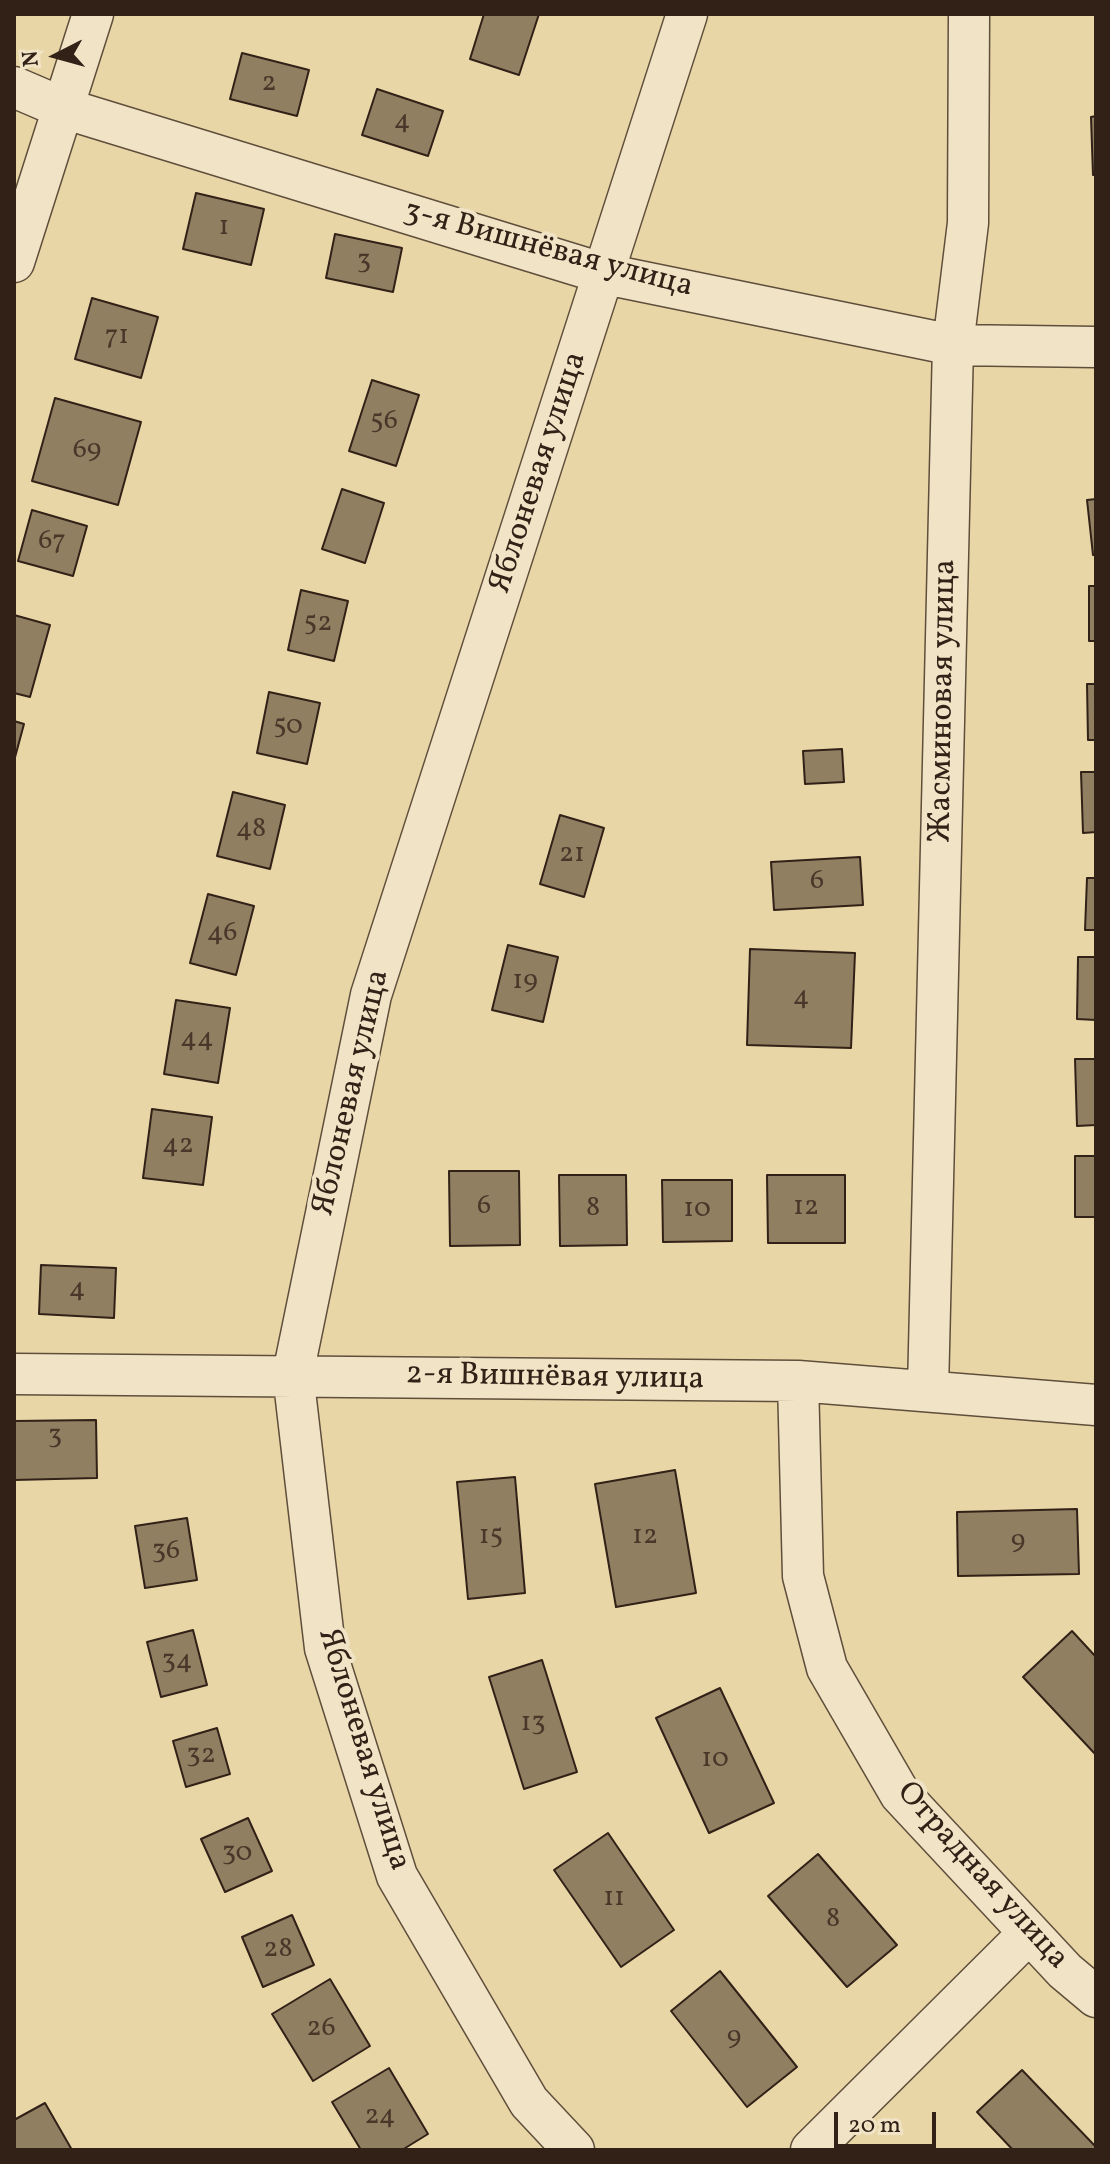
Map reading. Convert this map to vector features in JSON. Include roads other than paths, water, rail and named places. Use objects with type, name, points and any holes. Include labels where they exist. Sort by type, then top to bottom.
[{"type":"street","points":[[14,262],[93,14]]},
{"type":"street","name":"Яблоневая улица","points":[[574,2150],[529,2102],[397,1876],[325,1648],[293,1374],[371,995],[687,14]]},
{"type":"street","name":"Жасминовая улица","points":[[928,1390],[953,345],[968,223],[969,14]]},
{"type":"street","name":"3-я Вишнёвая улица","points":[[14,87],[63,108],[605,274],[953,345],[1096,347]]},
{"type":"street","name":"2-я Вишнёвая улица","points":[[14,1374],[293,1374],[798,1381],[1096,1405]]},
{"type":"street","name":"Отрадная улица","points":[[798,1381],[803,1576],[827,1668],[900,1794],[1029,1933],[1096,1997]]},
{"type":"street","points":[[811,2150],[1029,1933]]}]
